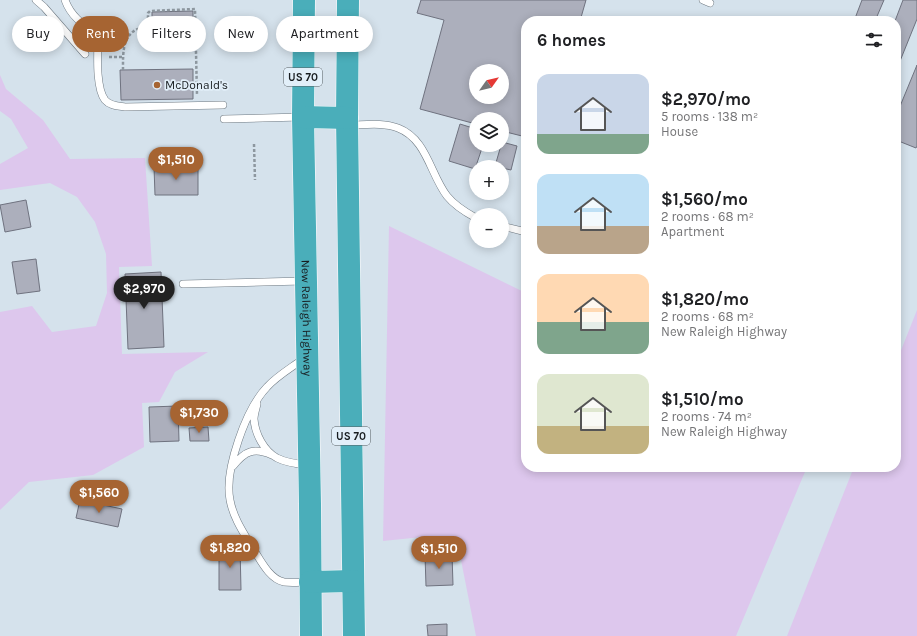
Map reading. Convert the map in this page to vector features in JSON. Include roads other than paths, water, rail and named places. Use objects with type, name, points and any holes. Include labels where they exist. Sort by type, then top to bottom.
[{"type":"highway","name":"New Raleigh Highway","points":[[304,0],[303,117],[311,636]]},
{"type":"highway","name":"US 70","points":[[348,0],[347,122],[354,636]]},
{"type":"highway","points":[[303,117],[347,122]]},
{"type":"highway","points":[[310,582],[353,581]]},
{"type":"lane","points":[[36,0],[85,54]]},
{"type":"lane","points":[[65,0],[72,15],[80,23],[98,35],[100,85],[105,100],[110,104],[126,107],[223,105]]},
{"type":"lane","points":[[224,119],[303,117]]},
{"type":"lane","points":[[347,122],[398,128],[410,136],[421,147],[447,195],[459,208],[469,214]]},
{"type":"lane","points":[[509,228],[521,231]]},
{"type":"lane","points":[[183,284],[305,281]]},
{"type":"lane","points":[[307,357],[283,373],[267,387],[254,402],[238,441],[231,468],[229,489],[233,511],[243,533],[265,568],[278,580],[284,582],[310,582]]},
{"type":"lane","points":[[267,387],[257,403],[254,418],[257,435],[276,457]]},
{"type":"lane","points":[[231,468],[238,459],[247,452],[257,451],[266,452],[290,463],[309,466]]},
{"type":"place","name":"McDonald's","points":[[157,85]]}]
